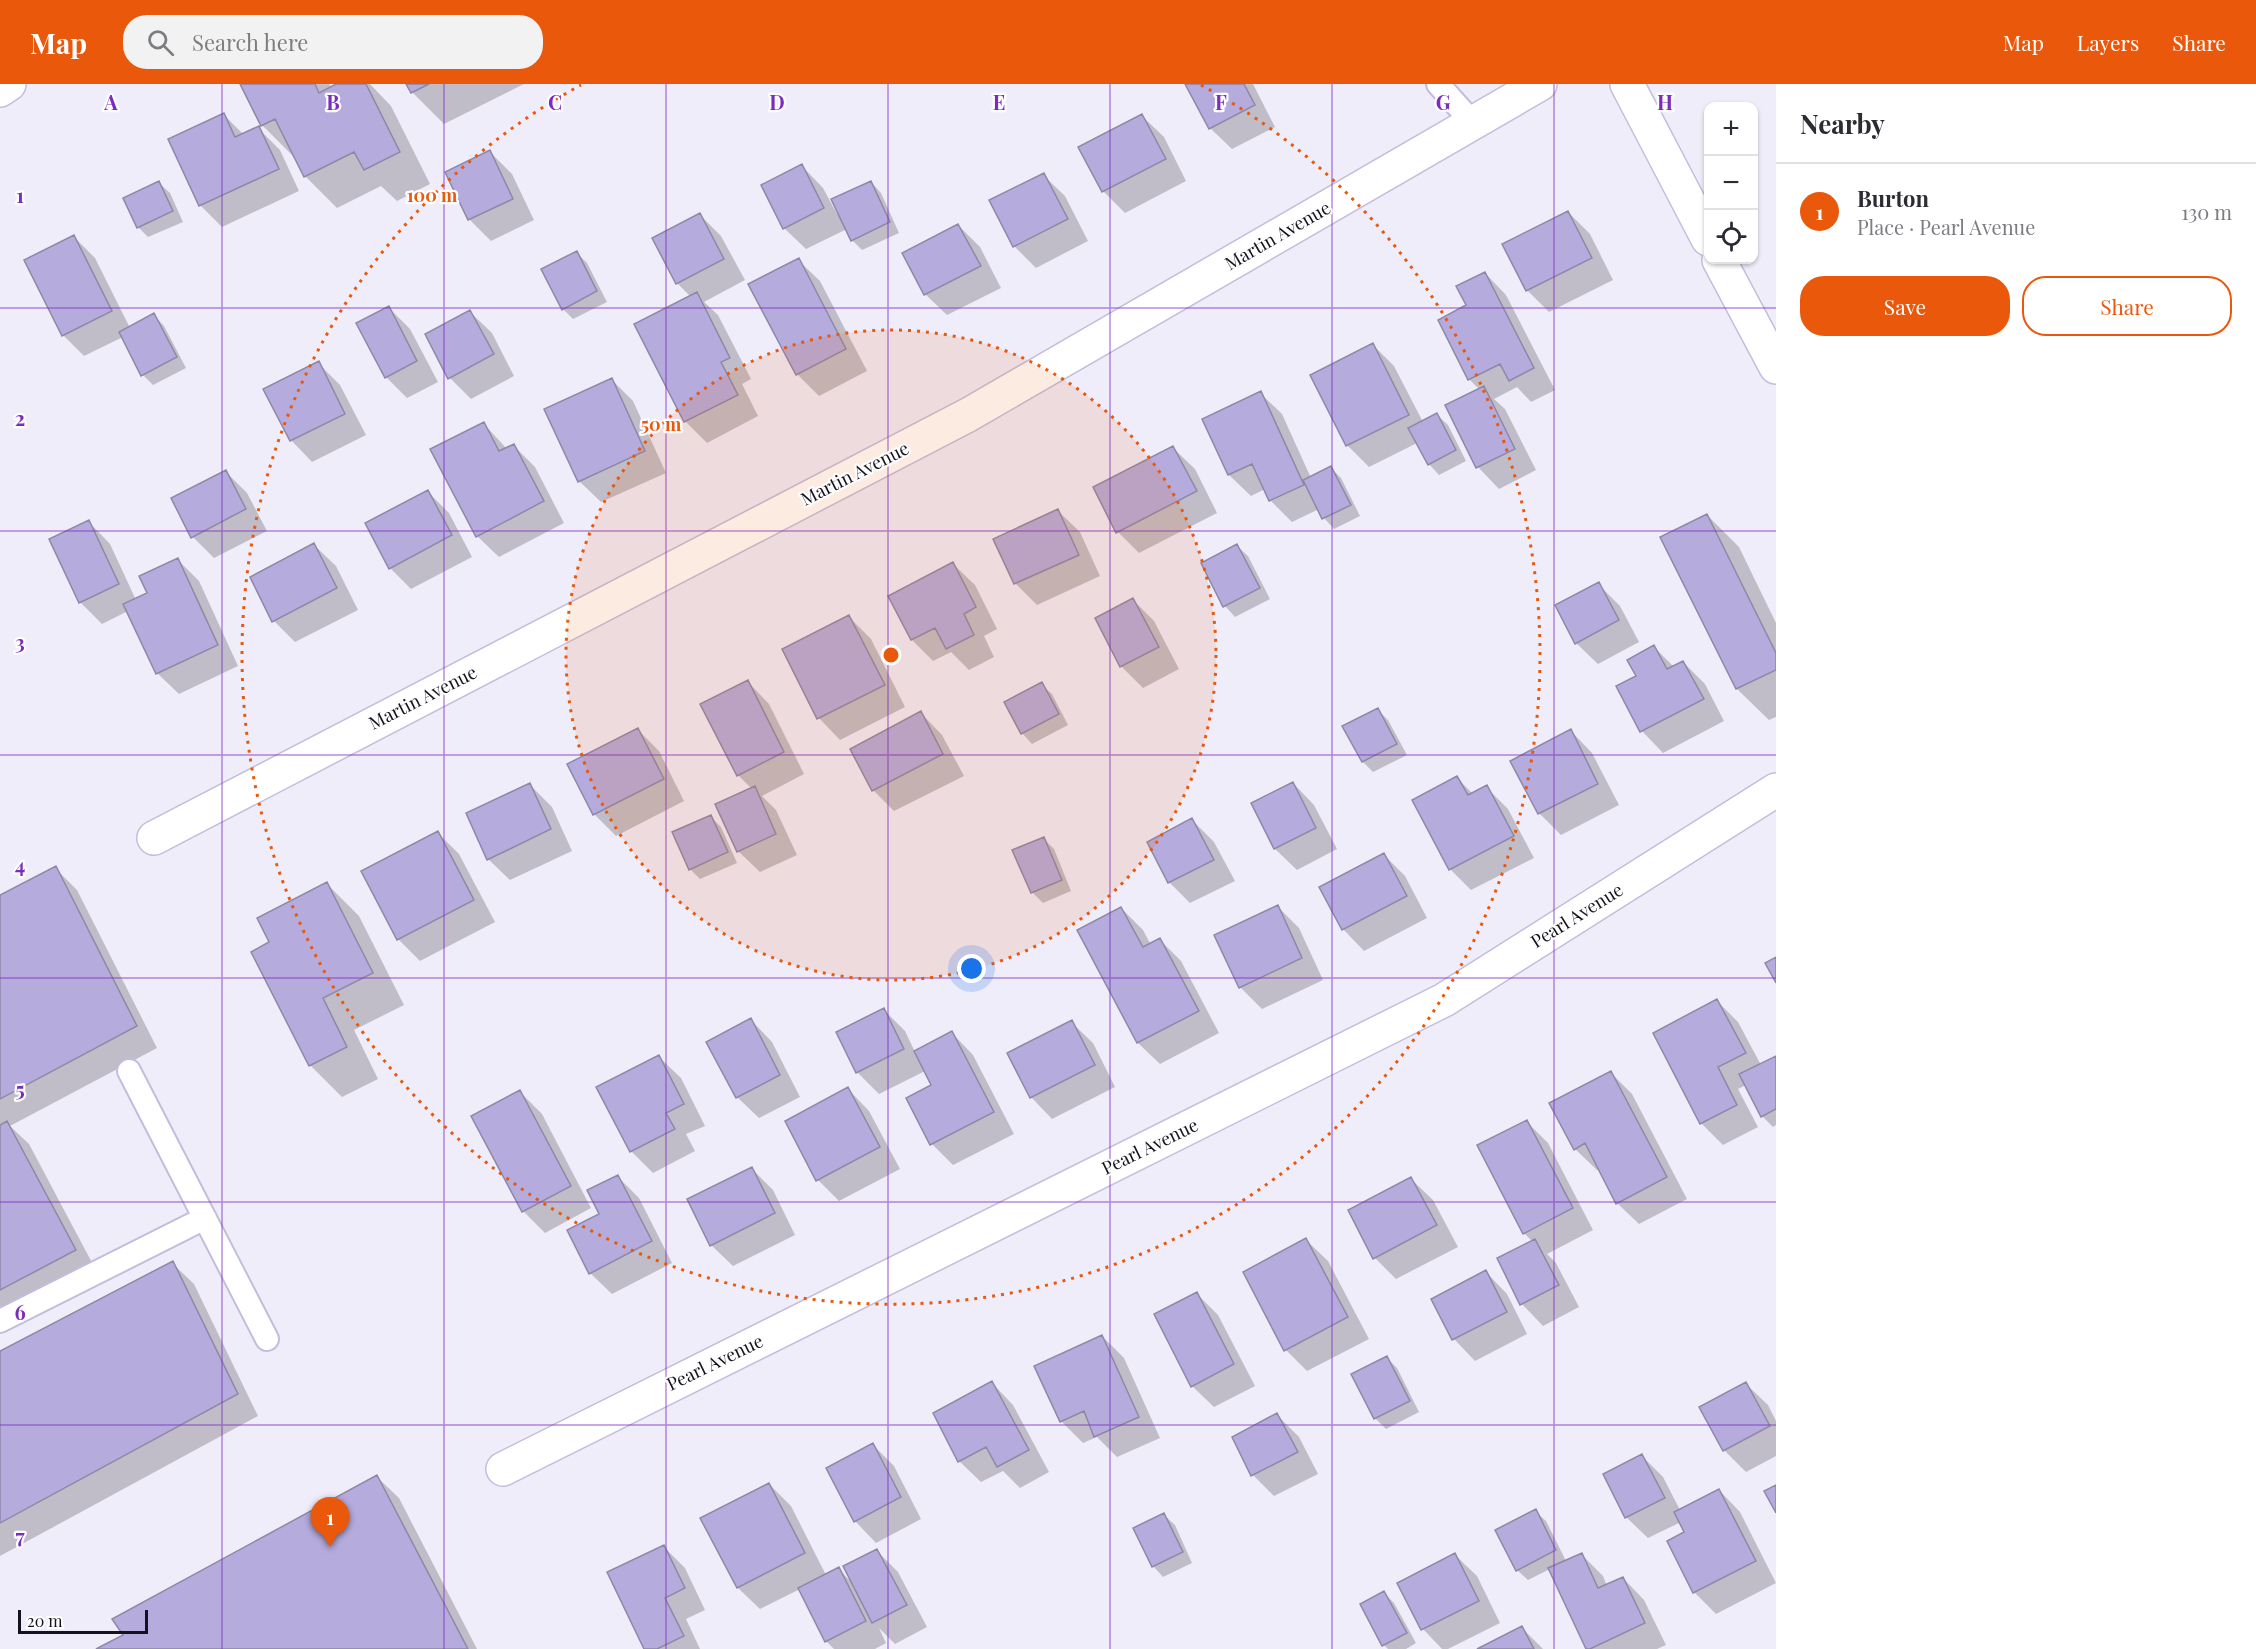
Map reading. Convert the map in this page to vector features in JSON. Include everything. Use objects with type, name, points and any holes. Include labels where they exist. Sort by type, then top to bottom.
[{"type":"street","points":[[0,90],[9,84]]},
{"type":"street","name":"Martin Avenue","points":[[154,838],[968,415],[1540,84]]},
{"type":"street","points":[[1628,84],[1704,231]]},
{"type":"street","points":[[1721,264],[1776,367]]},
{"type":"street","name":"Pearl Avenue","points":[[503,1469],[1444,1000],[1776,790]]},
{"type":"lane","points":[[1438,84],[1473,123]]},
{"type":"lane","points":[[129,1071],[267,1339]]},
{"type":"lane","points":[[0,1321],[205,1218]]},
{"type":"building","points":[[240,84],[315,84],[319,93],[336,84],[366,84],[400,152],[364,170],[354,152],[304,177],[275,119],[261,126]]},
{"type":"building","points":[[406,84],[429,84],[411,93]]},
{"type":"building","points":[[1185,84],[1244,84],[1255,105],[1209,129]]},
{"type":"building","points":[[224,113],[235,137],[259,126],[279,169],[199,206],[168,139]]},
{"type":"building","points":[[1142,114],[1166,159],[1102,192],[1078,147]]},
{"type":"building","points":[[490,150],[513,199],[468,220],[445,172]]},
{"type":"building","points":[[802,164],[824,208],[783,229],[761,185]]},
{"type":"building","points":[[1044,173],[1068,219],[1013,247],[989,200]]},
{"type":"building","points":[[159,181],[173,211],[137,228],[123,198]]},
{"type":"building","points":[[871,181],[890,222],[851,241],[831,199]]},
{"type":"building","points":[[1568,211],[1592,258],[1526,291],[1502,244]]},
{"type":"building","points":[[700,213],[724,259],[676,284],[652,238]]},
{"type":"building","points":[[958,224],[981,266],[924,295],[902,253]]},
{"type":"building","points":[[74,235],[112,311],[62,336],[24,260]]},
{"type":"building","points":[[577,251],[597,291],[562,310],[541,269]]},
{"type":"building","points":[[799,258],[846,349],[796,375],[748,284]]},
{"type":"building","points":[[1485,272],[1534,368],[1509,381],[1500,364],[1468,380],[1438,320],[1466,305],[1456,286]]},
{"type":"building","points":[[697,292],[730,358],[721,362],[738,395],[684,422],[634,324]]},
{"type":"building","points":[[389,306],[417,361],[385,378],[356,323]]},
{"type":"building","points":[[470,310],[494,354],[448,379],[425,334]]},
{"type":"building","points":[[154,313],[177,357],[141,376],[119,332]]},
{"type":"building","points":[[1373,343],[1409,415],[1346,446],[1310,375]]},
{"type":"building","points":[[319,361],[345,414],[290,441],[263,389]]},
{"type":"building","points":[[612,378],[645,451],[578,482],[544,409]]},
{"type":"building","points":[[1484,386],[1515,449],[1476,468],[1445,405]]},
{"type":"building","points":[[1261,391],[1304,485],[1269,501],[1252,464],[1228,475],[1202,419]]},
{"type":"building","points":[[1437,413],[1456,450],[1428,465],[1408,428]]},
{"type":"building","points":[[484,422],[499,451],[514,444],[544,501],[476,537],[430,449]]},
{"type":"building","points":[[1173,446],[1197,491],[1116,533],[1093,487]]},
{"type":"building","points":[[1331,466],[1351,505],[1322,519],[1303,480]]},
{"type":"building","points":[[226,470],[246,509],[191,538],[171,498]]},
{"type":"building","points":[[428,490],[452,535],[389,569],[365,523]]},
{"type":"building","points":[[1058,509],[1079,555],[1014,584],[993,539]]},
{"type":"building","points":[[1707,514],[1776,653],[1776,670],[1736,689],[1660,537]]},
{"type":"building","points":[[89,520],[119,584],[79,603],[49,539]]},
{"type":"building","points":[[314,543],[337,588],[272,622],[250,577]]},
{"type":"building","points":[[1237,544],[1260,588],[1223,607],[1201,563]]},
{"type":"building","points":[[178,558],[218,645],[156,674],[123,604],[147,593],[139,576]]},
{"type":"building","points":[[953,562],[976,607],[964,614],[974,635],[946,649],[935,628],[911,640],[888,596]]},
{"type":"building","points":[[1599,582],[1619,620],[1575,644],[1555,605]]},
{"type":"building","points":[[1133,598],[1159,647],[1120,667],[1095,618]]},
{"type":"building","points":[[849,615],[885,685],[817,719],[782,649]]},
{"type":"building","points":[[1654,645],[1667,669],[1683,661],[1704,699],[1640,732],[1616,686],[1636,676],[1627,660]]},
{"type":"building","points":[[748,680],[784,752],[737,776],[700,704]]},
{"type":"building","points":[[1042,682],[1059,714],[1021,734],[1004,702]]},
{"type":"building","points":[[1378,708],[1397,744],[1362,762],[1342,726]]},
{"type":"building","points":[[921,711],[943,754],[872,791],[850,749]]},
{"type":"building","points":[[638,728],[664,779],[593,815],[567,764]]},
{"type":"building","points":[[1571,729],[1598,784],[1538,814],[1510,761]]},
{"type":"building","points":[[1457,776],[1468,795],[1487,785],[1514,836],[1449,870],[1412,800]]},
{"type":"building","points":[[1293,782],[1316,828],[1274,849],[1251,803]]},
{"type":"building","points":[[530,783],[551,829],[487,860],[466,813]]},
{"type":"building","points":[[755,786],[776,834],[737,852],[715,804]]},
{"type":"building","points":[[711,815],[728,852],[689,870],[672,832]]},
{"type":"building","points":[[1192,818],[1214,860],[1168,883],[1147,842]]},
{"type":"building","points":[[438,831],[474,900],[397,940],[361,871]]},
{"type":"building","points":[[1044,837],[1062,880],[1031,893],[1012,850]]},
{"type":"building","points":[[1384,853],[1407,896],[1342,930],[1319,887]]},
{"type":"building","points":[[56,866],[137,1026],[0,1099],[0,895]]},
{"type":"building","points":[[327,882],[373,973],[323,998],[347,1047],[309,1066],[251,952],[269,942],[257,918]]},
{"type":"building","points":[[1278,905],[1302,958],[1239,988],[1214,935]]},
{"type":"building","points":[[1121,907],[1143,947],[1160,938],[1199,1011],[1137,1043],[1077,930]]},
{"type":"building","points":[[1776,957],[1776,983],[1765,963]]},
{"type":"building","points":[[1717,999],[1746,1053],[1718,1067],[1737,1105],[1700,1124],[1653,1033]]},
{"type":"building","points":[[884,1008],[904,1049],[856,1073],[836,1032]]},
{"type":"building","points":[[751,1018],[780,1075],[736,1098],[706,1042]]},
{"type":"building","points":[[1072,1020],[1095,1065],[1030,1098],[1007,1053]]},
{"type":"building","points":[[952,1031],[994,1112],[930,1145],[906,1098],[931,1085],[914,1051]]},
{"type":"building","points":[[659,1055],[684,1104],[666,1113],[675,1129],[630,1152],[596,1087]]},
{"type":"building","points":[[1776,1056],[1776,1109],[1761,1117],[1739,1074]]},
{"type":"building","points":[[1611,1071],[1667,1177],[1616,1204],[1585,1143],[1574,1150],[1549,1103]]},
{"type":"building","points":[[848,1087],[880,1147],[816,1181],[785,1121]]},
{"type":"building","points":[[520,1090],[571,1186],[522,1212],[471,1116]]},
{"type":"building","points":[[1527,1120],[1573,1208],[1523,1234],[1477,1145]]},
{"type":"building","points":[[7,1121],[76,1250],[0,1290],[0,1125]]},
{"type":"building","points":[[752,1167],[775,1213],[710,1246],[687,1199]]},
{"type":"building","points":[[618,1175],[652,1241],[589,1274],[567,1230],[599,1214],[587,1190]]},
{"type":"building","points":[[1411,1177],[1437,1225],[1373,1259],[1348,1210]]},
{"type":"building","points":[[1306,1238],[1348,1317],[1284,1351],[1243,1272]]},
{"type":"building","points":[[1535,1239],[1559,1285],[1520,1305],[1497,1258]]},
{"type":"building","points":[[173,1261],[238,1394],[0,1523],[0,1351]]},
{"type":"building","points":[[1486,1270],[1507,1312],[1452,1340],[1431,1299]]},
{"type":"building","points":[[1197,1292],[1234,1364],[1191,1387],[1154,1314]]},
{"type":"building","points":[[1102,1335],[1139,1417],[1094,1437],[1084,1411],[1060,1422],[1034,1366]]},
{"type":"building","points":[[1387,1356],[1410,1401],[1374,1419],[1351,1374]]},
{"type":"building","points":[[992,1381],[1029,1450],[997,1467],[986,1447],[958,1462],[933,1413]]},
{"type":"building","points":[[1746,1382],[1770,1426],[1723,1451],[1699,1407]]},
{"type":"building","points":[[1277,1413],[1298,1452],[1251,1476],[1232,1437]]},
{"type":"building","points":[[873,1443],[901,1497],[854,1522],[826,1468]]},
{"type":"building","points":[[1642,1454],[1665,1498],[1625,1518],[1603,1474]]},
{"type":"building","points":[[377,1475],[468,1649],[96,1649],[123,1635],[112,1619]]},
{"type":"building","points":[[769,1483],[805,1553],[737,1588],[700,1518]]},
{"type":"building","points":[[1776,1485],[1776,1513],[1764,1491]]},
{"type":"building","points":[[1719,1489],[1756,1561],[1693,1593],[1667,1541],[1684,1532],[1674,1512]]},
{"type":"building","points":[[1536,1509],[1556,1550],[1516,1571],[1495,1530]]},
{"type":"building","points":[[1164,1513],[1183,1552],[1152,1567],[1133,1528]]},
{"type":"building","points":[[664,1545],[685,1588],[665,1598],[684,1636],[657,1649],[644,1649],[607,1572]]},
{"type":"building","points":[[877,1549],[907,1605],[872,1623],[843,1566]]},
{"type":"building","points":[[1455,1553],[1479,1601],[1421,1630],[1397,1583]]},
{"type":"building","points":[[1582,1553],[1598,1588],[1623,1577],[1645,1623],[1590,1649],[1586,1649],[1548,1568]]},
{"type":"building","points":[[839,1567],[866,1621],[825,1642],[798,1588]]},
{"type":"building","points":[[1384,1591],[1407,1633],[1382,1646],[1360,1604]]},
{"type":"building","points":[[1522,1626],[1534,1649],[1477,1649]]},
{"type":"place","name":"Burton","points":[[330,1547]]}]
